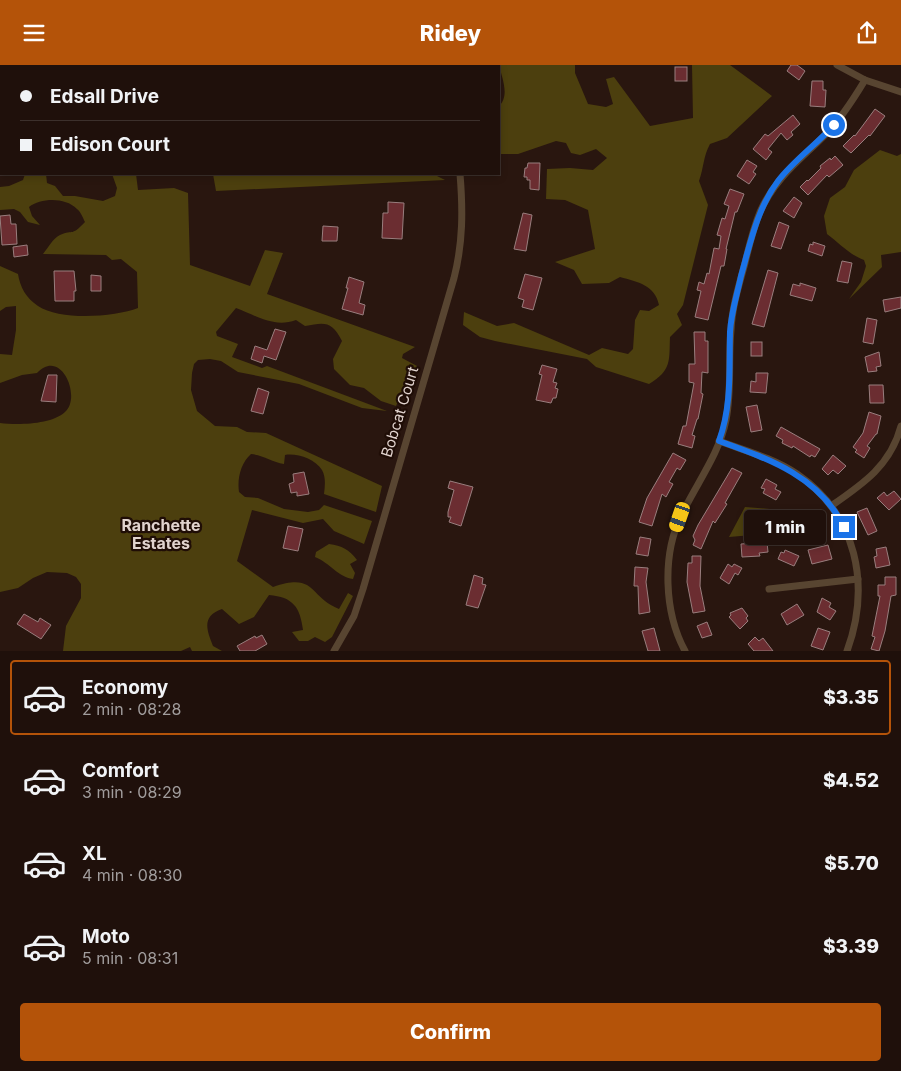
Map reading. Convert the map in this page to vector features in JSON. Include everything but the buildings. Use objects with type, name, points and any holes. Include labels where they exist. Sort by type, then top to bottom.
[{"type":"street","points":[[838,65],[865,80],[901,92]]},
{"type":"street","points":[[685,651],[674,620],[669,592],[670,553],[680,517],[719,441],[726,420],[730,390],[732,314],[754,229],[760,212],[776,183],[836,122],[850,105],[865,80]]},
{"type":"street","name":"Bobcat Court","points":[[334,651],[354,616],[363,589],[454,278],[462,233],[463,203],[460,175]]},
{"type":"street","points":[[831,506],[873,475],[882,465],[894,447],[901,426]]},
{"type":"street","points":[[719,441],[782,465],[809,483],[831,506],[844,527],[855,561],[858,579],[858,613],[847,651]]},
{"type":"street","points":[[769,589],[858,579]]},
{"type":"shaded area","points":[[500,65],[575,65],[575,73],[588,104],[606,107],[613,104],[606,79],[614,77],[650,126],[693,118],[692,65],[730,65],[772,96],[727,138],[710,144],[699,181],[708,205],[683,305],[677,314],[682,325],[670,337],[668,364],[662,374],[649,384],[596,367],[587,359],[480,337],[463,325],[464,312],[497,326],[514,323],[589,355],[602,348],[628,354],[633,349],[635,320],[640,310],[649,311],[659,305],[654,293],[645,285],[620,277],[609,283],[582,284],[574,270],[555,262],[595,249],[588,210],[565,200],[546,199],[547,169],[593,170],[607,158],[596,149],[580,155],[571,153],[566,143],[556,141],[518,154],[500,154],[500,105],[505,92]]},
{"type":"shaded area","points":[[880,150],[897,156],[901,154],[901,252],[881,255],[882,267],[849,299],[861,282],[866,266],[864,260],[849,252],[827,234],[824,216],[830,198],[845,187],[854,170]]},
{"type":"shaded area","points":[[25,175],[46,175],[47,183],[55,186],[63,196],[103,201],[115,196],[117,188],[112,175],[136,175],[138,190],[174,188],[188,193],[190,265],[250,286],[265,250],[283,253],[267,294],[415,347],[403,354],[402,358],[417,366],[408,387],[402,392],[396,406],[381,401],[364,388],[350,385],[334,369],[333,359],[342,341],[331,326],[318,324],[305,326],[296,320],[280,323],[273,322],[236,308],[216,332],[217,336],[238,344],[232,357],[262,368],[267,366],[387,411],[362,408],[299,384],[238,372],[221,361],[210,359],[198,360],[194,364],[191,390],[197,411],[215,426],[237,427],[247,432],[266,433],[382,486],[376,512],[324,494],[325,479],[322,470],[315,463],[300,456],[285,455],[284,464],[251,454],[240,471],[239,492],[245,497],[258,498],[284,509],[308,512],[319,510],[324,505],[372,521],[364,544],[334,531],[323,519],[303,523],[252,510],[237,561],[273,587],[287,583],[298,582],[305,584],[329,604],[339,609],[348,593],[353,596],[332,637],[325,642],[315,637],[308,641],[299,641],[292,632],[303,630],[297,609],[290,601],[284,598],[269,595],[254,617],[239,624],[222,609],[211,615],[207,629],[213,646],[222,651],[192,651],[190,647],[181,651],[63,651],[66,626],[81,598],[81,584],[76,577],[67,573],[47,572],[33,578],[18,588],[0,592],[0,423],[24,424],[43,422],[59,416],[70,405],[71,396],[70,386],[66,377],[61,370],[54,366],[46,367],[37,373],[22,375],[0,383],[0,354],[12,355],[16,330],[16,306],[6,307],[0,311],[0,266],[18,274],[22,288],[27,296],[38,306],[48,311],[73,316],[88,316],[116,314],[138,308],[137,272],[121,259],[112,260],[106,255],[43,254],[57,236],[75,231],[85,222],[80,212],[72,205],[53,200],[40,202],[29,207],[32,216],[40,225],[28,222],[20,212],[14,209],[0,210],[0,187],[9,186],[23,180]]},
{"type":"shaded area","points":[[213,175],[435,175],[445,180],[216,191]]},
{"type":"shaded area","points":[[745,507],[770,509],[795,539],[782,539],[764,534],[729,537]]},
{"type":"shaded area","points":[[329,544],[345,549],[357,560],[350,564],[355,573],[353,579],[343,576],[315,557],[316,552]]},
{"type":"district","name":"Ranchette Estates","points":[[161,534]]},
{"type":"route","points":[[834,125],[776,183],[760,212],[732,314],[730,332],[730,390],[726,420],[719,441],[767,458],[797,474],[819,492],[838,515],[844,527]]}]
